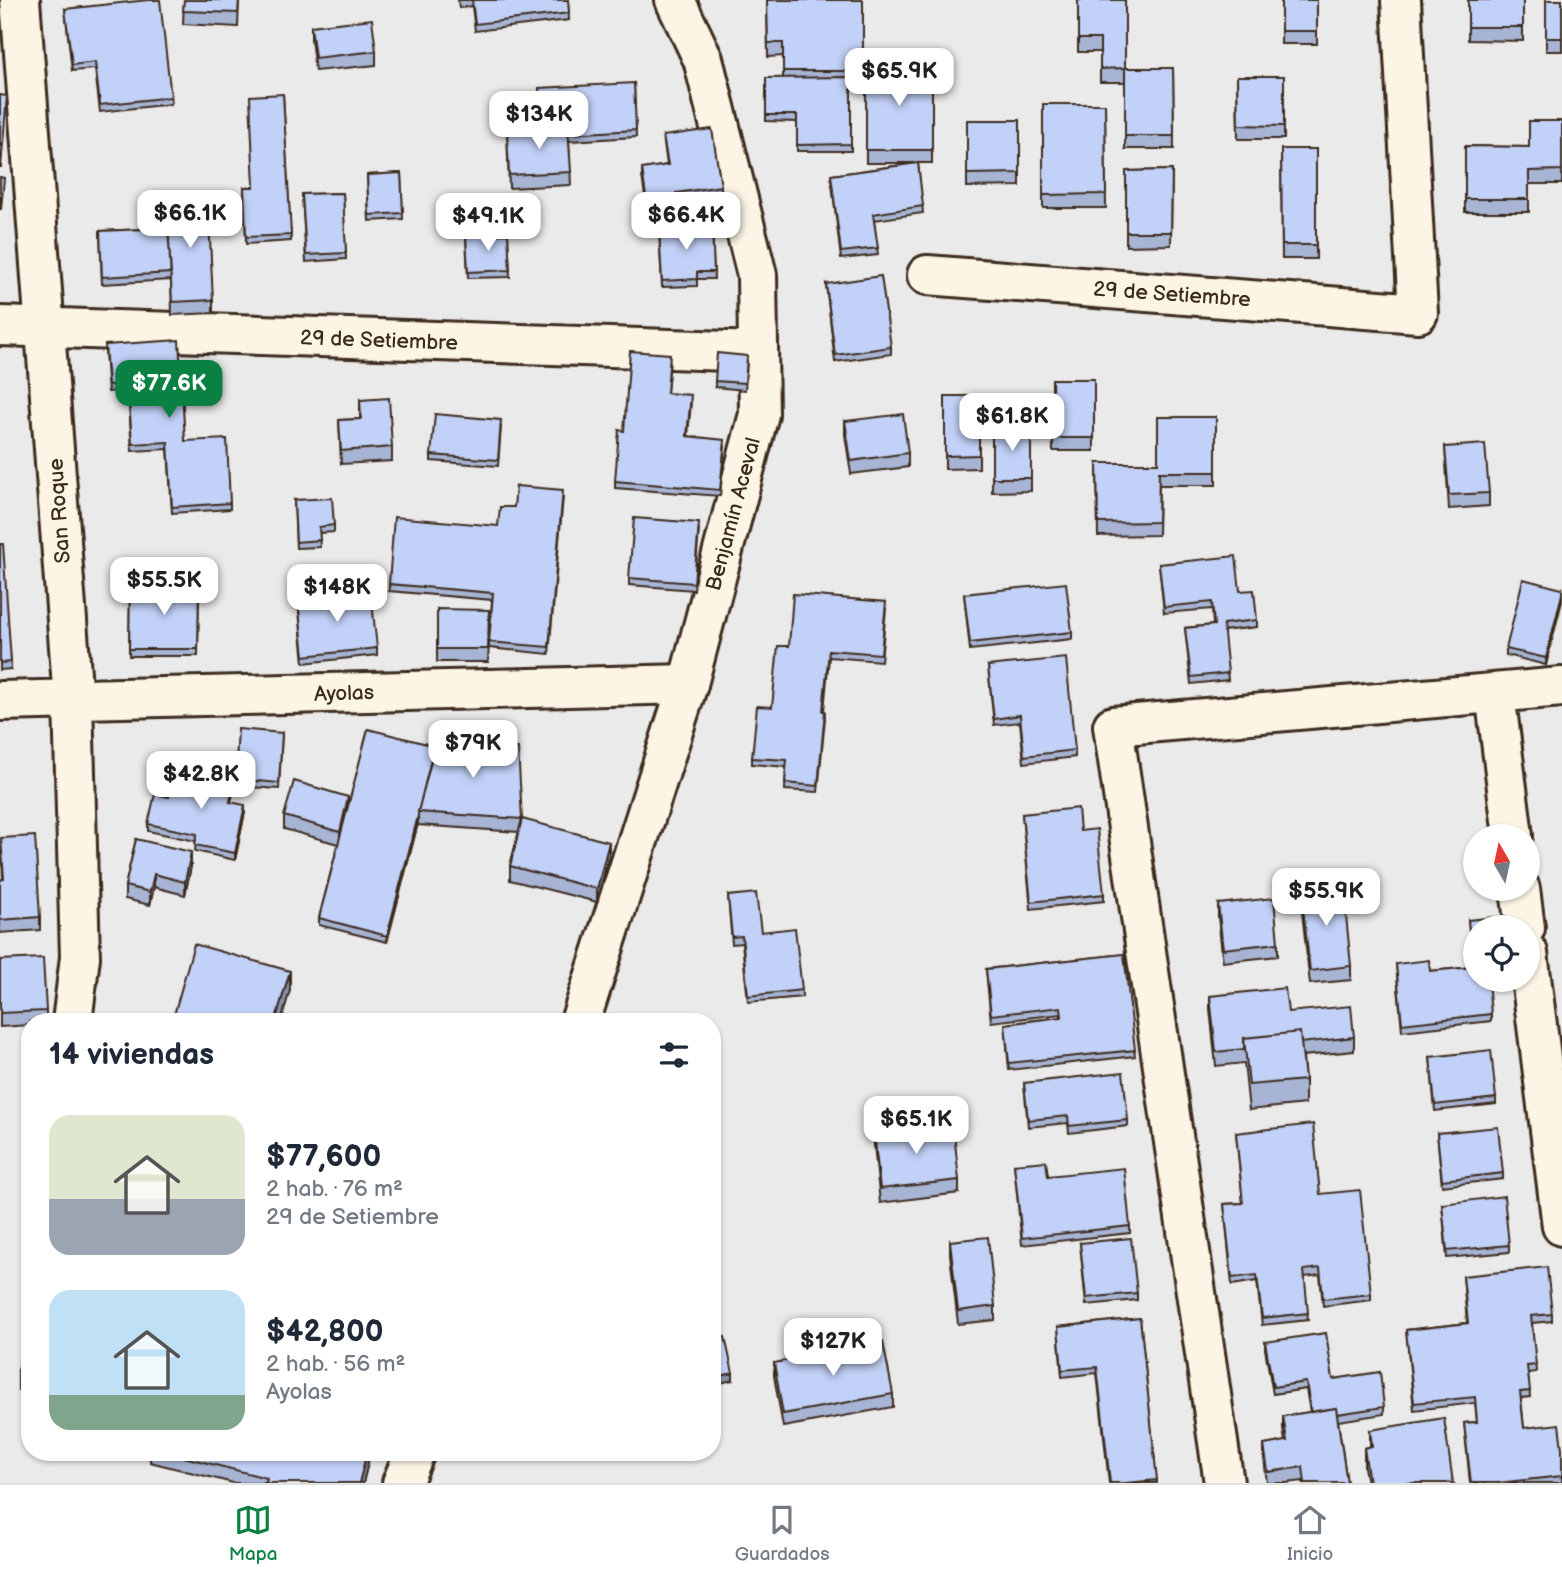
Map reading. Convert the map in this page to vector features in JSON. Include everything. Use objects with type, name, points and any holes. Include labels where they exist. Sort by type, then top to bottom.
[{"type":"street","name":"San Roque","points":[[20,0],[73,701],[80,957],[73,1013]]},
{"type":"street","name":"Benjamín Aceval","points":[[583,1013],[688,684],[759,414],[757,275],[703,59],[675,0]]},
{"type":"street","name":"29 de Setiembre","points":[[927,275],[1418,313],[1401,0]]},
{"type":"street","name":"29 de Setiembre","points":[[0,327],[758,352]]},
{"type":"street","name":"Ayolas","points":[[0,701],[688,684]]},
{"type":"street","points":[[1224,1483],[1113,726],[1562,687]]},
{"type":"street","points":[[1495,693],[1511,824]]},
{"type":"street","points":[[1533,992],[1562,1226]]},
{"type":"street","points":[[402,1483],[411,1461]]},
{"type":"building","points":[[160,0],[171,97],[100,105],[95,62],[72,65],[65,9]]},
{"type":"building","points":[[184,0],[239,0],[238,13],[183,11]]},
{"type":"building","points":[[472,0],[568,0],[569,13],[475,24]]},
{"type":"building","points":[[767,0],[863,0],[863,71],[783,71],[783,43],[768,43]]},
{"type":"building","points":[[1078,0],[1125,0],[1125,68],[1100,69],[1100,39],[1078,39]]},
{"type":"building","points":[[1281,0],[1317,0],[1317,31],[1281,31]]},
{"type":"building","points":[[1468,0],[1523,0],[1523,27],[1468,27]]},
{"type":"building","points":[[1546,0],[1562,0],[1562,38],[1546,38]]},
{"type":"building","points":[[372,19],[376,51],[315,58],[311,26]]},
{"type":"building","points":[[866,66],[932,66],[932,150],[866,150]]},
{"type":"building","points":[[1125,68],[1173,68],[1174,136],[1125,136]]},
{"type":"building","points":[[1237,76],[1284,76],[1284,126],[1238,125]]},
{"type":"building","points":[[851,77],[851,144],[797,145],[797,115],[766,115],[766,78]]},
{"type":"building","points":[[634,83],[636,130],[569,134],[568,127],[541,128],[539,88]]},
{"type":"building","points":[[283,94],[291,235],[246,237],[244,187],[254,187],[250,96]]},
{"type":"building","points":[[0,95],[7,96],[1,167],[0,167]]},
{"type":"building","points":[[1043,104],[1105,104],[1106,194],[1043,195]]},
{"type":"building","points":[[967,120],[1020,120],[1020,173],[967,174]]},
{"type":"building","points":[[1529,121],[1562,121],[1562,170],[1529,171],[1529,199],[1465,199],[1465,146],[1529,147]]},
{"type":"building","points":[[568,127],[571,172],[509,175],[507,130]]},
{"type":"building","points":[[712,129],[721,186],[676,193],[680,219],[650,224],[642,169],[668,165],[663,136]]},
{"type":"building","points":[[1281,149],[1316,149],[1316,245],[1282,245]]},
{"type":"building","points":[[918,163],[923,206],[873,214],[878,248],[841,252],[831,175]]},
{"type":"building","points":[[1172,170],[1171,232],[1126,232],[1126,171]]},
{"type":"building","points":[[401,173],[403,213],[369,215],[367,175]]},
{"type":"building","points":[[0,177],[4,178],[1,209],[0,209]]},
{"type":"building","points":[[343,193],[346,253],[306,255],[302,194]]},
{"type":"building","points":[[208,198],[213,300],[172,302],[167,200]]},
{"type":"building","points":[[712,226],[714,272],[697,272],[697,279],[662,281],[659,228]]},
{"type":"building","points":[[168,228],[171,273],[102,277],[100,231]]},
{"type":"building","points":[[508,234],[510,270],[468,272],[466,236]]},
{"type":"building","points":[[881,276],[891,347],[835,355],[826,284]]},
{"type":"building","points":[[179,340],[185,441],[227,439],[230,503],[172,507],[168,442],[132,444],[128,384],[108,385],[105,345]]},
{"type":"building","points":[[630,351],[670,354],[667,393],[691,395],[687,436],[725,440],[720,490],[615,481],[619,430],[624,431]]},
{"type":"building","points":[[717,353],[747,356],[745,383],[715,381]]},
{"type":"building","points":[[1052,379],[1094,379],[1094,438],[1053,438]]},
{"type":"building","points":[[945,396],[979,396],[979,455],[945,456]]},
{"type":"building","points":[[389,398],[392,447],[341,451],[339,420],[361,419],[360,400]]},
{"type":"building","points":[[435,414],[501,420],[498,460],[431,455]]},
{"type":"building","points":[[903,414],[908,453],[851,461],[845,421]]},
{"type":"building","points":[[1158,417],[1216,417],[1216,472],[1159,472],[1158,522],[1098,523],[1097,463],[1158,463]]},
{"type":"building","points":[[992,428],[1031,428],[1031,478],[992,478]]},
{"type":"building","points":[[1485,444],[1489,493],[1449,495],[1445,447]]},
{"type":"building","points":[[516,486],[563,490],[549,647],[489,642],[493,593],[389,584],[394,517],[498,526],[500,507],[514,507]]},
{"type":"building","points":[[332,498],[334,525],[319,527],[320,540],[296,542],[294,500]]},
{"type":"building","points":[[634,518],[699,523],[694,583],[629,578]]},
{"type":"building","points":[[0,544],[3,544],[11,662],[0,663]]},
{"type":"building","points":[[1236,556],[1240,591],[1254,590],[1257,620],[1223,624],[1228,673],[1191,677],[1185,628],[1214,625],[1212,602],[1164,607],[1159,564]]},
{"type":"building","points":[[1523,579],[1562,589],[1546,658],[1506,649]]},
{"type":"building","points":[[1066,583],[1072,632],[970,643],[964,594]]},
{"type":"building","points":[[130,584],[199,585],[198,649],[129,649]]},
{"type":"building","points":[[371,593],[377,648],[304,656],[298,600]]},
{"type":"building","points":[[793,594],[886,602],[881,654],[829,650],[818,786],[785,783],[787,760],[752,758],[757,706],[772,707],[778,646],[789,646]]},
{"type":"building","points":[[437,609],[489,610],[488,649],[437,649]]},
{"type":"building","points":[[1066,658],[1075,750],[1024,756],[1020,715],[994,719],[988,666]]},
{"type":"building","points":[[238,729],[282,733],[279,783],[235,779]]},
{"type":"building","points":[[368,729],[435,746],[387,936],[319,918]]},
{"type":"building","points":[[481,735],[486,749],[518,748],[522,819],[418,812],[436,739]]},
{"type":"building","points":[[174,772],[209,779],[210,774],[235,779],[230,802],[245,805],[235,853],[195,845],[197,834],[148,824],[155,794],[169,797]]},
{"type":"building","points":[[294,781],[348,797],[340,832],[284,816]]},
{"type":"building","points":[[1078,808],[1080,831],[1097,829],[1104,894],[1031,902],[1022,814]]},
{"type":"building","points":[[522,819],[609,842],[597,889],[510,866]]},
{"type":"building","points":[[35,836],[40,917],[0,920],[0,880],[4,879],[1,838]]},
{"type":"building","points":[[136,839],[191,852],[185,882],[154,874],[150,892],[125,886]]},
{"type":"building","points":[[1343,885],[1351,966],[1310,971],[1301,890]]},
{"type":"building","points":[[756,893],[761,932],[795,928],[802,990],[748,996],[742,936],[732,937],[728,896]]},
{"type":"building","points":[[1274,898],[1278,943],[1223,949],[1218,904]]},
{"type":"building","points":[[194,944],[290,971],[278,1013],[175,1013]]},
{"type":"building","points":[[1124,954],[1135,1050],[1009,1063],[1005,1024],[1062,1017],[1061,1007],[991,1015],[986,969]]},
{"type":"building","points":[[43,958],[46,1011],[0,1013],[0,960]]},
{"type":"building","points":[[1429,960],[1430,971],[1463,968],[1463,992],[1489,992],[1491,1014],[1402,1024],[1396,964]]},
{"type":"building","points":[[1285,988],[1288,1012],[1351,1006],[1354,1037],[1301,1043],[1300,1032],[1244,1038],[1244,1049],[1216,1052],[1210,996]]},
{"type":"building","points":[[1300,1032],[1305,1080],[1249,1085],[1244,1038]]},
{"type":"building","points":[[1491,1050],[1496,1098],[1435,1105],[1430,1057]]},
{"type":"building","points":[[1123,1072],[1128,1120],[1069,1126],[1068,1116],[1028,1120],[1024,1083]]},
{"type":"building","points":[[953,1123],[959,1180],[880,1189],[874,1132]]},
{"type":"building","points":[[1313,1124],[1320,1194],[1360,1190],[1371,1294],[1323,1299],[1320,1268],[1304,1270],[1308,1313],[1262,1318],[1257,1275],[1232,1278],[1224,1204],[1243,1203],[1236,1133]]},
{"type":"building","points":[[1498,1127],[1503,1173],[1442,1180],[1437,1133]]},
{"type":"building","points":[[1046,1161],[1048,1176],[1124,1168],[1130,1226],[1022,1238],[1014,1164]]},
{"type":"building","points":[[1504,1196],[1509,1245],[1447,1251],[1442,1204]]},
{"type":"building","points":[[988,1237],[995,1306],[958,1311],[950,1241]]},
{"type":"building","points":[[1131,1238],[1137,1293],[1086,1298],[1080,1243]]},
{"type":"building","points":[[1547,1267],[1552,1314],[1531,1316],[1536,1365],[1527,1366],[1530,1391],[1520,1392],[1524,1428],[1559,1424],[1562,1476],[1471,1483],[1464,1423],[1477,1422],[1475,1397],[1414,1403],[1406,1330],[1468,1323],[1463,1276]]},
{"type":"building","points":[[1140,1318],[1157,1480],[1110,1483],[1097,1367],[1062,1370],[1058,1327]]},
{"type":"building","points":[[1326,1333],[1333,1379],[1380,1372],[1384,1407],[1337,1414],[1336,1408],[1311,1412],[1306,1382],[1273,1387],[1265,1342]]},
{"type":"building","points":[[725,1337],[733,1373],[721,1376],[721,1338]]},
{"type":"building","points":[[883,1342],[893,1394],[783,1414],[774,1363]]},
{"type":"building","points":[[1336,1408],[1347,1483],[1305,1483],[1303,1467],[1268,1472],[1264,1445],[1287,1441],[1283,1416]]},
{"type":"building","points":[[1444,1418],[1453,1483],[1369,1483],[1364,1448],[1372,1446],[1370,1430]]},
{"type":"building","points":[[200,1461],[365,1461],[359,1483],[266,1483],[267,1478]]}]
